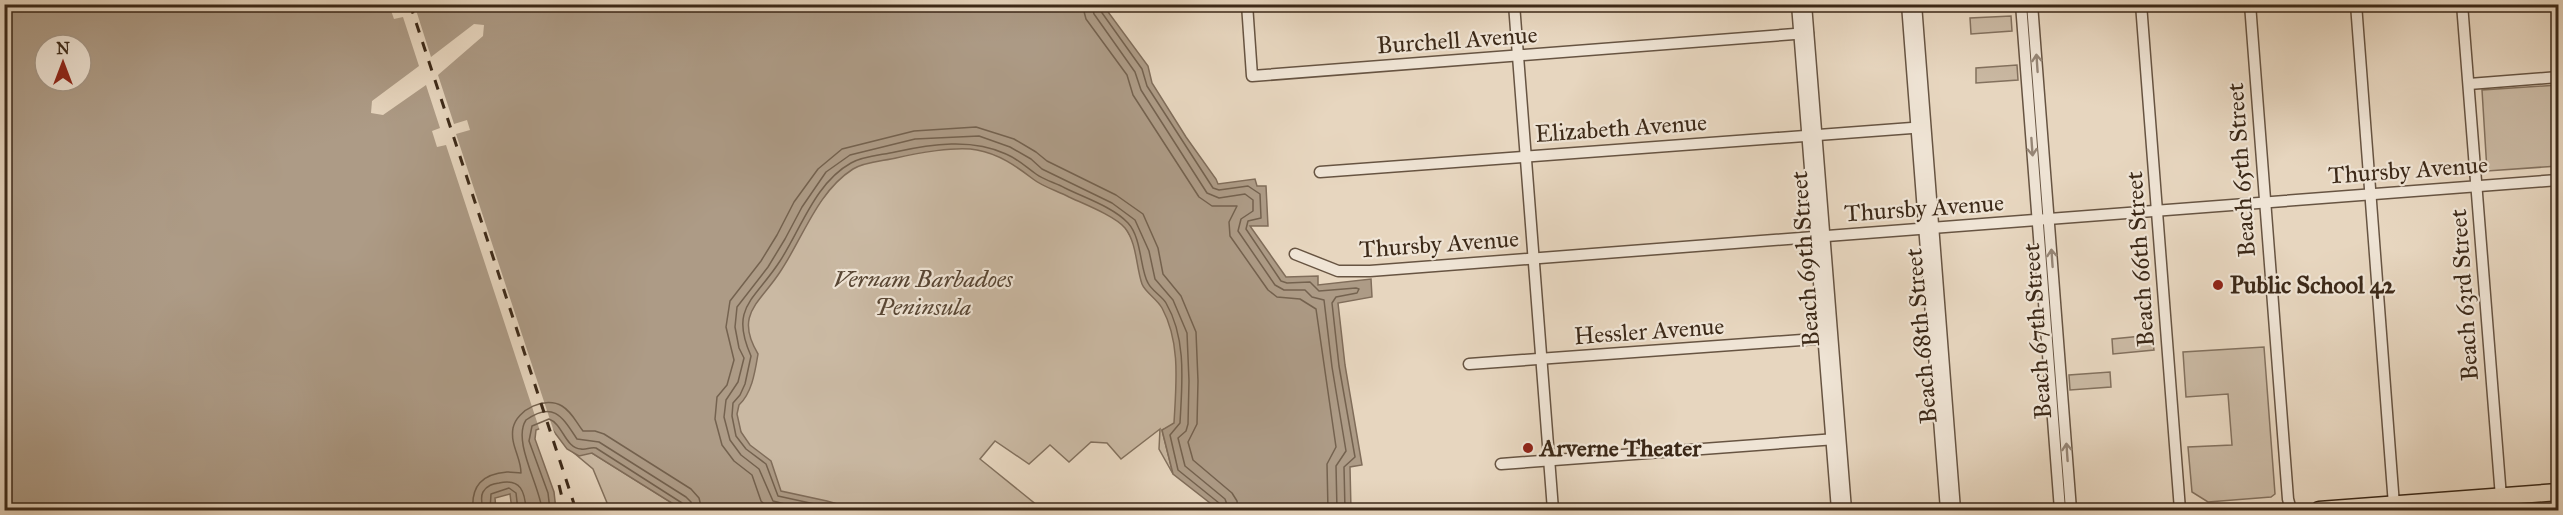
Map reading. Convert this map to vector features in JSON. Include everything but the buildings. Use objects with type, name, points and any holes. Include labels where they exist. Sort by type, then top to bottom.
[{"type":"main road","points":[[2319,510],[2394,505],[2501,503],[2559,492]]},
{"type":"street","name":"Burchell Avenue","points":[[1247,4],[1252,76],[1804,33]]},
{"type":"street","points":[[1514,4],[1553,510]]},
{"type":"street","name":"Beach 69th Street","points":[[1797,4],[1804,33]]},
{"type":"street","name":"Beach 69th Street","points":[[1806,4],[1804,33],[1828,338],[1836,439],[1846,510]]},
{"type":"street","name":"Beach 67th Street","points":[[2021,4],[2060,510]]},
{"type":"street","name":"Beach 67th Street","points":[[2032,4],[2072,510]]},
{"type":"street","name":"Beach 66th Street","points":[[2141,4],[2180,510]]},
{"type":"street","name":"Beach 65th Street","points":[[2250,4],[2288,499],[2291,510]]},
{"type":"street","points":[[2356,4],[2394,505]]},
{"type":"street","name":"Beach 63rd Street","points":[[2462,4],[2501,503]]},
{"type":"street","name":"Beach 68th Street","points":[[1912,10],[1955,510]]},
{"type":"street","points":[[2469,84],[2559,77]]},
{"type":"street","name":"Elizabeth Avenue","points":[[1320,172],[1921,127]]},
{"type":"street","name":"Thursby Avenue","points":[[1295,254],[1328,268],[1342,271],[2037,221],[2559,180]]},
{"type":"street","name":"Beach 68th Street","points":[[1929,228],[1946,510]]},
{"type":"street","name":"Hessler Avenue","points":[[1469,364],[1828,338]]},
{"type":"street","points":[[1501,464],[1836,439]]},
{"type":"street","name":"Beach 69th Street","points":[[1836,439],[1837,510]]},
{"type":"green space","points":[[2011,16],[2012,31],[1971,34],[1970,18]]},
{"type":"green space","points":[[2017,65],[2018,80],[1976,83],[1976,68]]},
{"type":"green space","points":[[2558,85],[2558,166],[2487,171],[2482,90]]},
{"type":"green space","name":"Vernam Barbadoes Peninsula","points":[[920,145],[980,145],[1111,203],[1175,312],[1179,423],[1162,430],[1173,474],[1159,449],[1160,429],[1121,459],[1107,443],[1091,442],[1069,462],[1050,445],[1029,464],[995,441],[980,459],[1043,510],[818,510],[779,501],[726,405],[735,325],[785,246],[851,162]]},
{"type":"green space","points":[[2152,335],[2154,350],[2113,354],[2112,339]]},
{"type":"green space","points":[[2264,347],[2275,494],[2271,497],[2208,502],[2192,492],[2188,447],[2232,445],[2228,394],[2186,397],[2183,352]]},
{"type":"green space","points":[[2110,372],[2111,387],[2070,390],[2069,375]]},
{"type":"green space","points":[[574,453],[592,453],[683,510],[610,510],[593,469]]},
{"type":"water","points":[[4,5],[1103,5],[1148,66],[1152,83],[1218,184],[1255,179],[1257,186],[1266,186],[1268,226],[1250,226],[1286,277],[1318,276],[1318,285],[1371,279],[1372,297],[1338,303],[1345,365],[1362,465],[1350,467],[1351,510],[1219,510],[1173,474],[1162,430],[1174,423],[1175,350],[1168,321],[1162,308],[1142,284],[1134,248],[1125,228],[1107,215],[1041,184],[1014,165],[985,152],[948,149],[868,163],[853,169],[830,190],[812,216],[788,259],[752,310],[748,329],[758,354],[756,368],[737,414],[741,432],[750,445],[771,461],[781,491],[858,510],[683,510],[592,453],[579,456],[567,449],[549,425],[536,430],[535,439],[554,492],[556,510],[512,510],[510,494],[495,498],[496,510],[5,510]]},
{"type":"pier","points":[[389,5],[423,5],[416,10],[431,57],[474,24],[484,25],[483,36],[438,75],[454,124],[467,120],[470,130],[456,134],[555,435],[549,428],[540,431],[446,145],[437,147],[432,131],[440,128],[426,85],[383,115],[371,113],[372,101],[419,66],[403,17],[394,19]]},
{"type":"railway","points":[[410,4],[576,510]]},
{"type":"railway","points":[[559,485],[565,510]]},
{"type":"place","name":"Public School 42","points":[[2218,285]]},
{"type":"place","name":"Arverne Theater","points":[[1528,448]]}]
